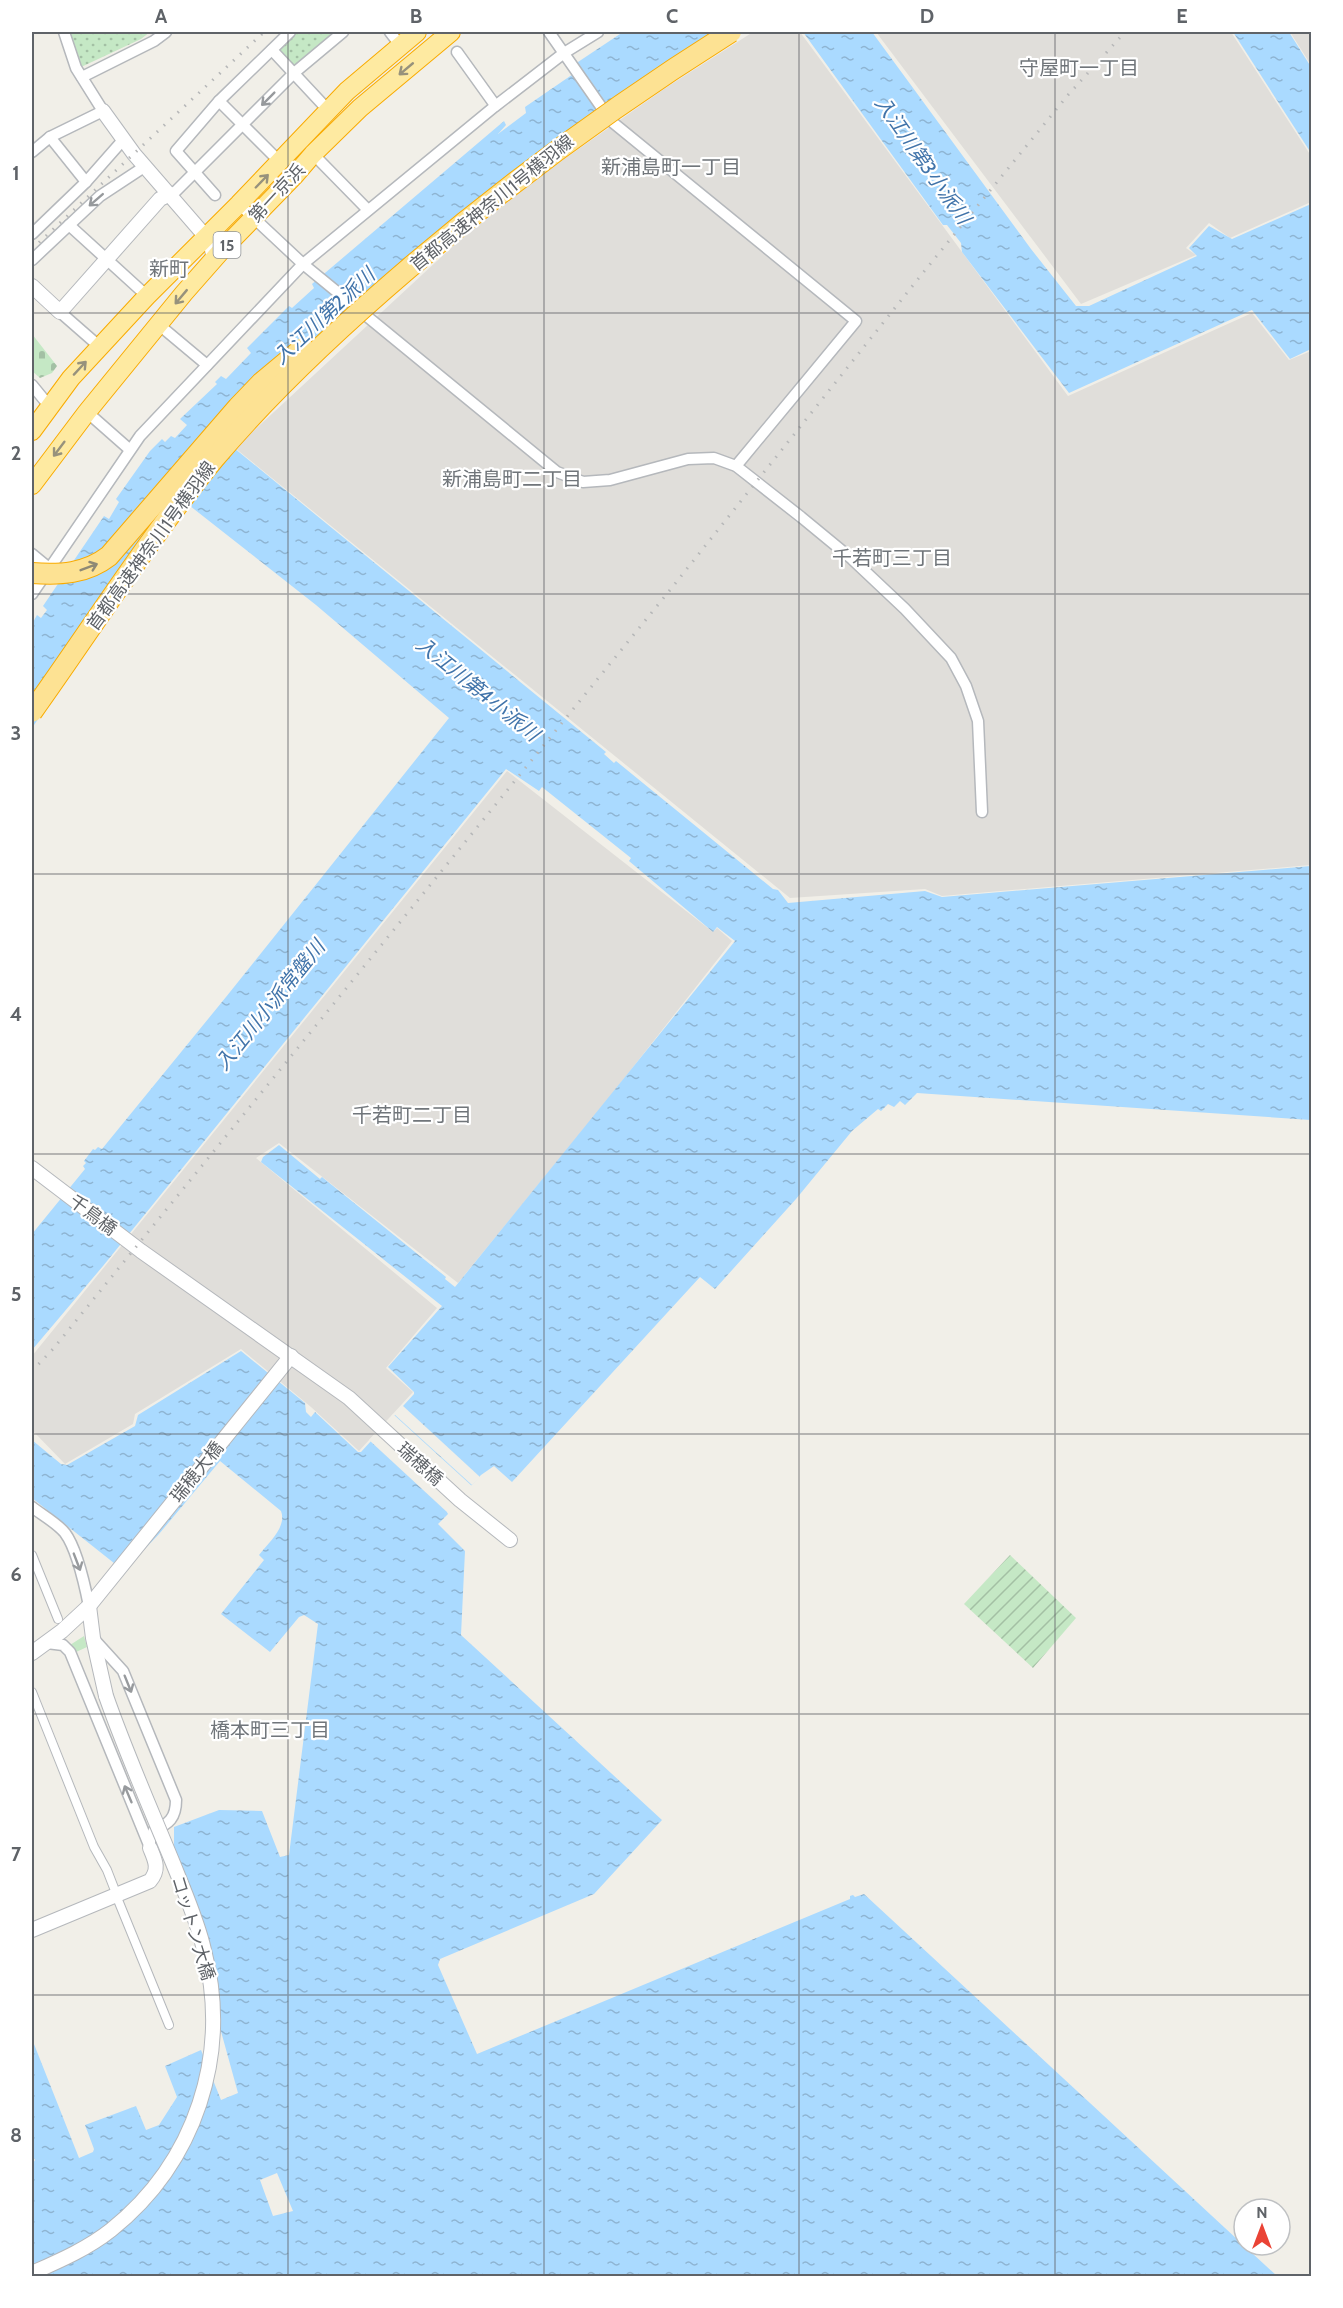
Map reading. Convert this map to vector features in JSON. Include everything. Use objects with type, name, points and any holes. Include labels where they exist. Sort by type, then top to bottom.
[{"type":"highway","name":"第一京浜","points":[[32,431],[71,378],[395,38],[417,32]]},
{"type":"highway","name":"第一京浜","points":[[32,485],[158,324],[214,260],[313,154],[360,108],[451,32]]},
{"type":"highway","name":"首都高速神奈川1号横羽線","points":[[32,693],[176,489],[240,414],[305,346],[371,286],[511,170],[571,126],[710,32]]},
{"type":"highway","name":"首都高速神奈川1号横羽線","points":[[32,712],[184,496],[248,422],[313,354],[370,301],[517,179],[586,128],[731,32]]},
{"type":"highway","points":[[40,571],[54,574],[80,571],[109,556],[261,383],[305,346]]},
{"type":"street","points":[[64,32],[76,68],[103,111],[144,167],[206,237],[211,245],[214,260]]},
{"type":"street","points":[[82,77],[154,41],[165,32]]},
{"type":"street","points":[[215,195],[176,151],[219,101],[290,32]]},
{"type":"street","points":[[60,312],[160,199],[176,191],[294,72],[343,32]]},
{"type":"street","points":[[549,32],[610,122],[856,321],[736,466]]},
{"type":"street","points":[[32,594],[40,571],[129,449],[303,264],[495,105],[564,53],[598,32]]},
{"type":"street","points":[[272,50],[328,110]]},
{"type":"street","points":[[457,52],[495,105]]},
{"type":"street","points":[[219,101],[279,162]]},
{"type":"street","points":[[32,152],[50,137],[103,111]]},
{"type":"street","points":[[50,137],[86,182]]},
{"type":"street","points":[[32,234],[86,182],[123,140]]},
{"type":"street","points":[[318,159],[368,210]]},
{"type":"street","points":[[32,260],[100,196],[144,167]]},
{"type":"street","points":[[239,204],[303,264],[557,472],[583,482],[610,480],[688,459],[714,458],[736,466],[852,559],[951,658],[966,686],[978,721],[982,812]]},
{"type":"street","points":[[69,225],[147,296]]},
{"type":"street","points":[[32,286],[100,347]]},
{"type":"street","points":[[158,324],[207,365]]},
{"type":"street","points":[[32,385],[50,407]]},
{"type":"street","points":[[87,412],[129,449]]},
{"type":"street","points":[[32,554],[40,571]]},
{"type":"street","name":"千鳥橋","points":[[32,1168],[123,1238],[291,1356]]},
{"type":"street","name":"瑞穂大橋","points":[[32,1653],[47,1643],[89,1606],[291,1356]]},
{"type":"street","name":"瑞穂橋","points":[[291,1356],[349,1398],[460,1500],[510,1540]]},
{"type":"street","points":[[32,1507],[68,1538],[82,1575],[89,1606]]},
{"type":"street","points":[[32,1555],[58,1618]]},
{"type":"street","name":"コットン大橋","points":[[32,2273],[68,2257],[109,2231],[128,2216],[158,2183],[174,2160],[193,2122],[203,2094],[213,2042],[214,1996],[204,1948],[193,1914],[117,1729],[106,1696],[93,1638],[89,1606]]},
{"type":"street","points":[[93,1638],[123,1671],[176,1800],[176,1811],[172,1819],[166,1825],[154,1830],[150,1839],[150,1848]]},
{"type":"street","points":[[32,1930],[150,1881],[156,1869],[150,1848],[70,1652],[63,1646],[47,1643]]},
{"type":"street","points":[[32,1692],[94,1847],[114,1888]]},
{"type":"street","points":[[139,1822],[154,1830]]},
{"type":"street","points":[[118,1900],[169,2025]]},
{"type":"shaded area","points":[[753,32],[800,32],[1068,396],[1252,313],[1289,360],[1311,351],[1311,865],[942,896],[925,889],[790,898],[235,448],[478,223],[667,87]]},
{"type":"shaded area","points":[[876,32],[1231,32],[1311,156],[1311,202],[1230,238],[1209,223],[1186,248],[1196,255],[1081,304]]},
{"type":"shaded area","points":[[1290,32],[1311,32],[1311,65]]},
{"type":"shaded area","points":[[507,771],[713,932],[717,928],[732,941],[608,1099],[458,1283],[279,1143],[256,1158],[437,1308],[386,1368],[413,1392],[359,1451],[311,1407],[241,1349],[135,1414],[133,1424],[65,1464],[32,1430],[32,1356]]},
{"type":"green space","points":[[66,32],[150,32],[141,39],[79,68]]},
{"type":"green space","points":[[293,32],[338,32],[294,69],[277,51]]},
{"type":"green space","points":[[32,334],[57,366],[52,373],[40,378],[32,371]]},
{"type":"green space","points":[[1010,1555],[1076,1618],[1033,1668],[964,1604]]},
{"type":"green space","points":[[84,1636],[87,1647],[74,1653],[70,1645]]},
{"type":"water","points":[[623,32],[742,32],[565,147],[369,309],[259,419],[234,448],[606,752],[604,754],[614,763],[616,761],[773,889],[778,890],[788,903],[925,891],[942,897],[1311,866],[1311,1120],[917,1093],[905,1105],[900,1101],[894,1107],[888,1104],[881,1111],[878,1109],[852,1131],[796,1199],[715,1289],[700,1277],[512,1482],[494,1466],[481,1475],[438,1524],[465,1551],[461,1635],[662,1820],[594,1894],[440,1959],[438,1965],[477,2054],[850,1899],[850,1896],[864,1894],[1232,2234],[1232,2257],[1256,2257],[1277,2276],[32,2276],[32,2165],[35,2160],[32,2153],[32,2039],[79,2158],[93,2152],[94,2149],[85,2125],[136,2106],[146,2130],[159,2125],[177,2097],[165,2066],[201,2050],[221,2100],[238,2093],[174,1861],[174,1827],[219,1810],[262,1811],[280,1857],[289,1855],[318,1624],[304,1615],[299,1617],[270,1652],[221,1614],[264,1560],[259,1555],[276,1534],[282,1523],[282,1517],[281,1511],[220,1461],[159,1534],[124,1571],[32,1498],[32,1440],[61,1464],[67,1465],[135,1426],[138,1415],[241,1351],[305,1403],[306,1412],[311,1417],[315,1412],[358,1452],[361,1452],[414,1394],[388,1367],[442,1306],[261,1162],[263,1157],[279,1145],[446,1277],[445,1279],[455,1287],[735,941],[717,927],[713,932],[629,861],[631,858],[542,787],[539,791],[506,769],[103,1266],[32,1350],[32,1234],[85,1169],[84,1161],[93,1149],[98,1147],[102,1149],[449,718],[316,605],[185,502],[32,728],[32,624],[37,615],[41,618],[47,610],[43,606],[104,516],[109,519],[119,502],[116,499],[150,451],[162,439],[165,442],[171,436],[175,438],[187,425],[180,419],[217,384],[215,382],[221,376],[226,379],[251,353],[247,348],[289,306],[292,308],[314,288],[312,284],[504,121],[506,125],[498,134],[526,113],[525,107],[579,70],[575,64]],"holes":[[[277,2173],[293,2211],[273,2216],[260,2180]]]},
{"type":"water","name":"入江川第3小派川","points":[[803,32],[872,32],[1031,249],[1076,306],[1089,306],[1197,256],[1189,248],[1209,226],[1232,239],[1311,204],[1311,349],[1290,359],[1252,310],[1069,393],[962,252],[961,243],[947,225],[943,225]]},
{"type":"water","points":[[1233,32],[1289,32],[1311,67],[1311,153]]},
{"type":"pier","points":[[402,1405],[480,1477],[472,1485],[394,1414]]},
{"type":"pier","points":[[393,1414],[472,1486],[448,1513],[369,1440]]},
{"type":"railway","points":[[32,249],[264,32]]},
{"type":"railway","points":[[32,1371],[53,1349],[670,590],[1068,95],[1125,32]]},
{"type":"district","name":"守屋町一丁目","points":[[1079,68]]},
{"type":"district","name":"新浦島町一丁目","points":[[671,167]]},
{"type":"district","name":"新町","points":[[169,269]]},
{"type":"district","name":"新浦島町二丁目","points":[[512,479]]},
{"type":"district","name":"千若町三丁目","points":[[892,558]]},
{"type":"district","name":"千若町二丁目","points":[[412,1115]]},
{"type":"district","name":"橋本町三丁目","points":[[270,1730]]},
{"type":"water label","name":"入江川第2派川","points":[[324,316]]},
{"type":"water label","name":"入江川第4小派川","points":[[478,689]]},
{"type":"water label","name":"入江川小派常盤川","points":[[270,1005]]}]
